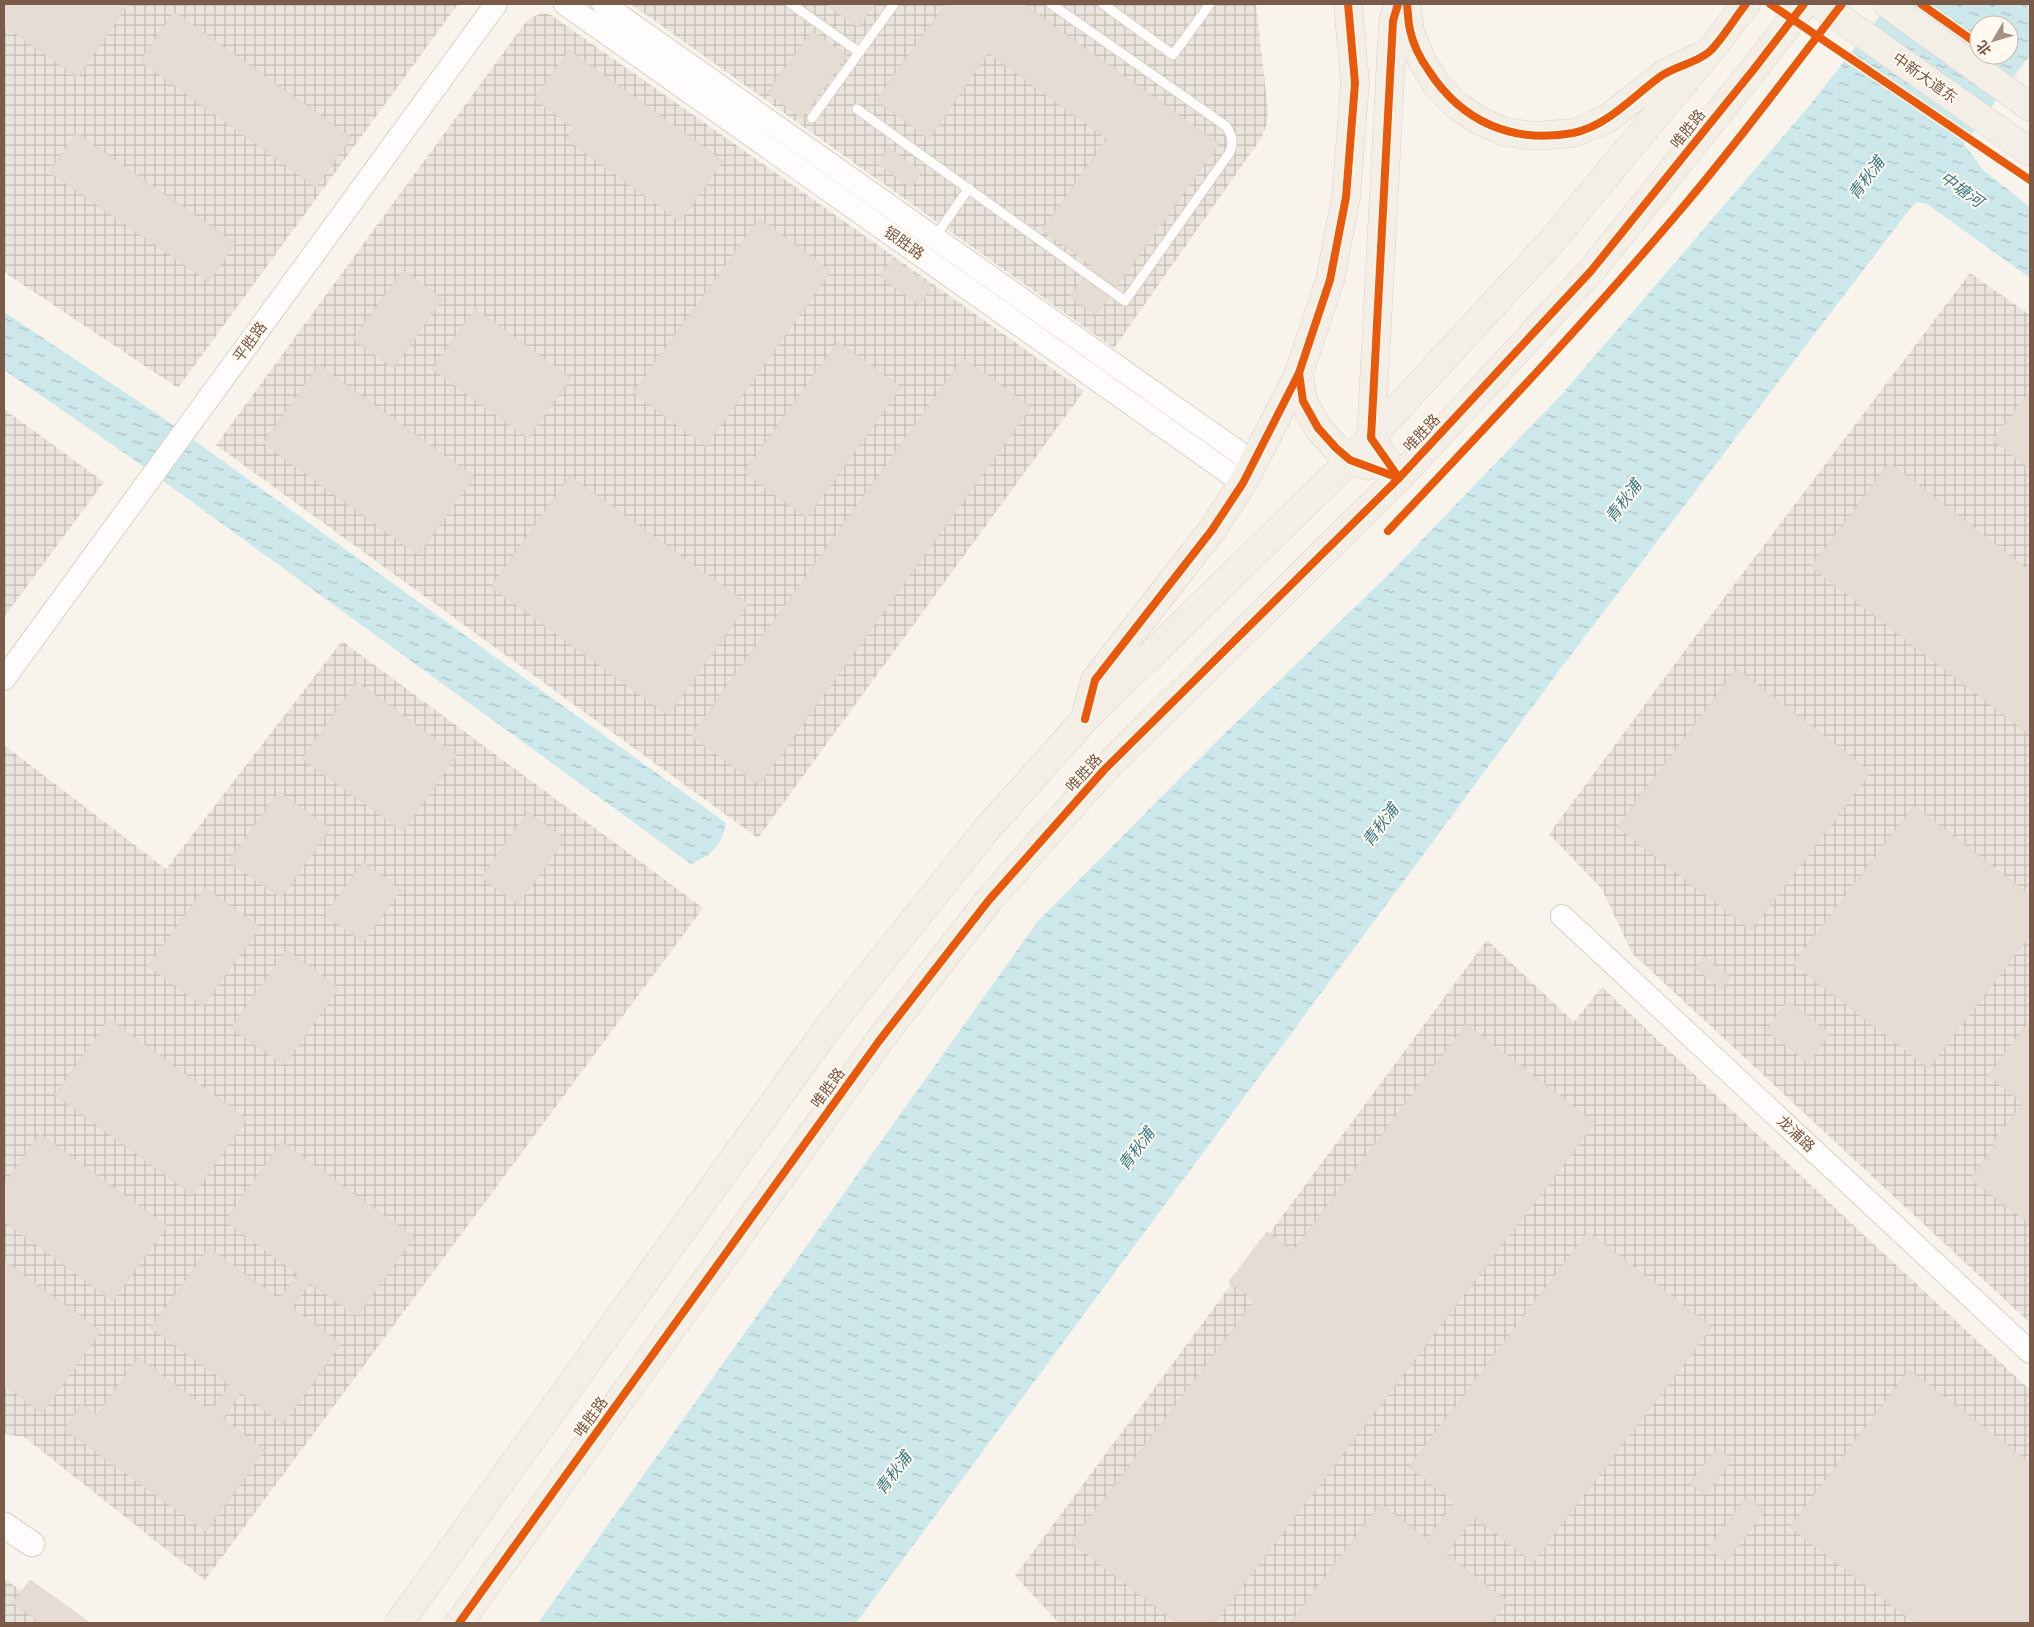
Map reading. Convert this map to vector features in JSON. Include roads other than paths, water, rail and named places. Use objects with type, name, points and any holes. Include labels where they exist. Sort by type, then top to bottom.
[{"type":"main road","points":[[1085,719],[1095,680],[1212,530],[1249,473],[1299,373],[1330,280],[1346,197],[1355,82],[1348,4]]},
{"type":"main road","points":[[1398,4],[1392,31],[1371,438],[1400,478]]},
{"type":"main road","points":[[1407,4],[1410,32],[1422,61],[1438,85],[1456,105],[1478,120],[1506,132],[1535,136],[1574,133],[1607,119],[1662,75],[1709,52]]},
{"type":"main road","points":[[399,1623],[830,1025],[986,830],[1085,719],[1371,438],[1551,242],[1709,52],[1746,4]]},
{"type":"main road","name":"唯胜路","points":[[459,1623],[879,1041],[989,900],[1104,770],[1400,478],[1591,271],[1804,4]]},
{"type":"main road","name":"中新大道东","points":[[1820,4],[2030,152]]},
{"type":"main road","points":[[1887,4],[2030,106]]},
{"type":"main road","points":[[1299,373],[1303,401],[1318,428],[1336,448],[1350,460],[1400,478]]},
{"type":"main road","points":[[4,1525],[32,1544]]},
{"type":"street","name":"平胜路","points":[[4,679],[496,4]]},
{"type":"street","name":"银胜路","points":[[565,4],[1249,473]]},
{"type":"street","name":"银胜路","points":[[603,4],[935,237],[1249,473]]},
{"type":"street","name":"龙浦路","points":[[1562,916],[2030,1352]]},
{"type":"lane","points":[[791,4],[859,52]]},
{"type":"lane","points":[[812,118],[894,4]]},
{"type":"lane","points":[[857,109],[1125,301],[1230,152],[1233,145],[1232,136],[1226,126],[1051,4]]},
{"type":"lane","points":[[1103,4],[1174,55],[1210,4]]},
{"type":"lane","points":[[935,237],[969,188]]},
{"type":"water","points":[[1889,4],[2030,4],[2030,55],[1964,144],[1983,170],[2030,207],[2030,278],[1927,204],[1917,202],[1912,206],[1564,664],[856,1623],[538,1623],[1038,921],[1218,740],[1393,570],[1563,393],[1810,105]]},
{"type":"water","points":[[4,312],[156,413],[726,823],[718,844],[705,857],[691,864],[126,454],[4,370]]},
{"type":"water label","name":"青秋浦","points":[[1866,178]]},
{"type":"water label","name":"中塘河","points":[[1962,189]]},
{"type":"water label","name":"青秋浦","points":[[1623,501]]},
{"type":"water label","name":"青秋浦","points":[[1380,825]]},
{"type":"water label","name":"青秋浦","points":[[1136,1149]]},
{"type":"water label","name":"青秋浦","points":[[893,1473]]}]
